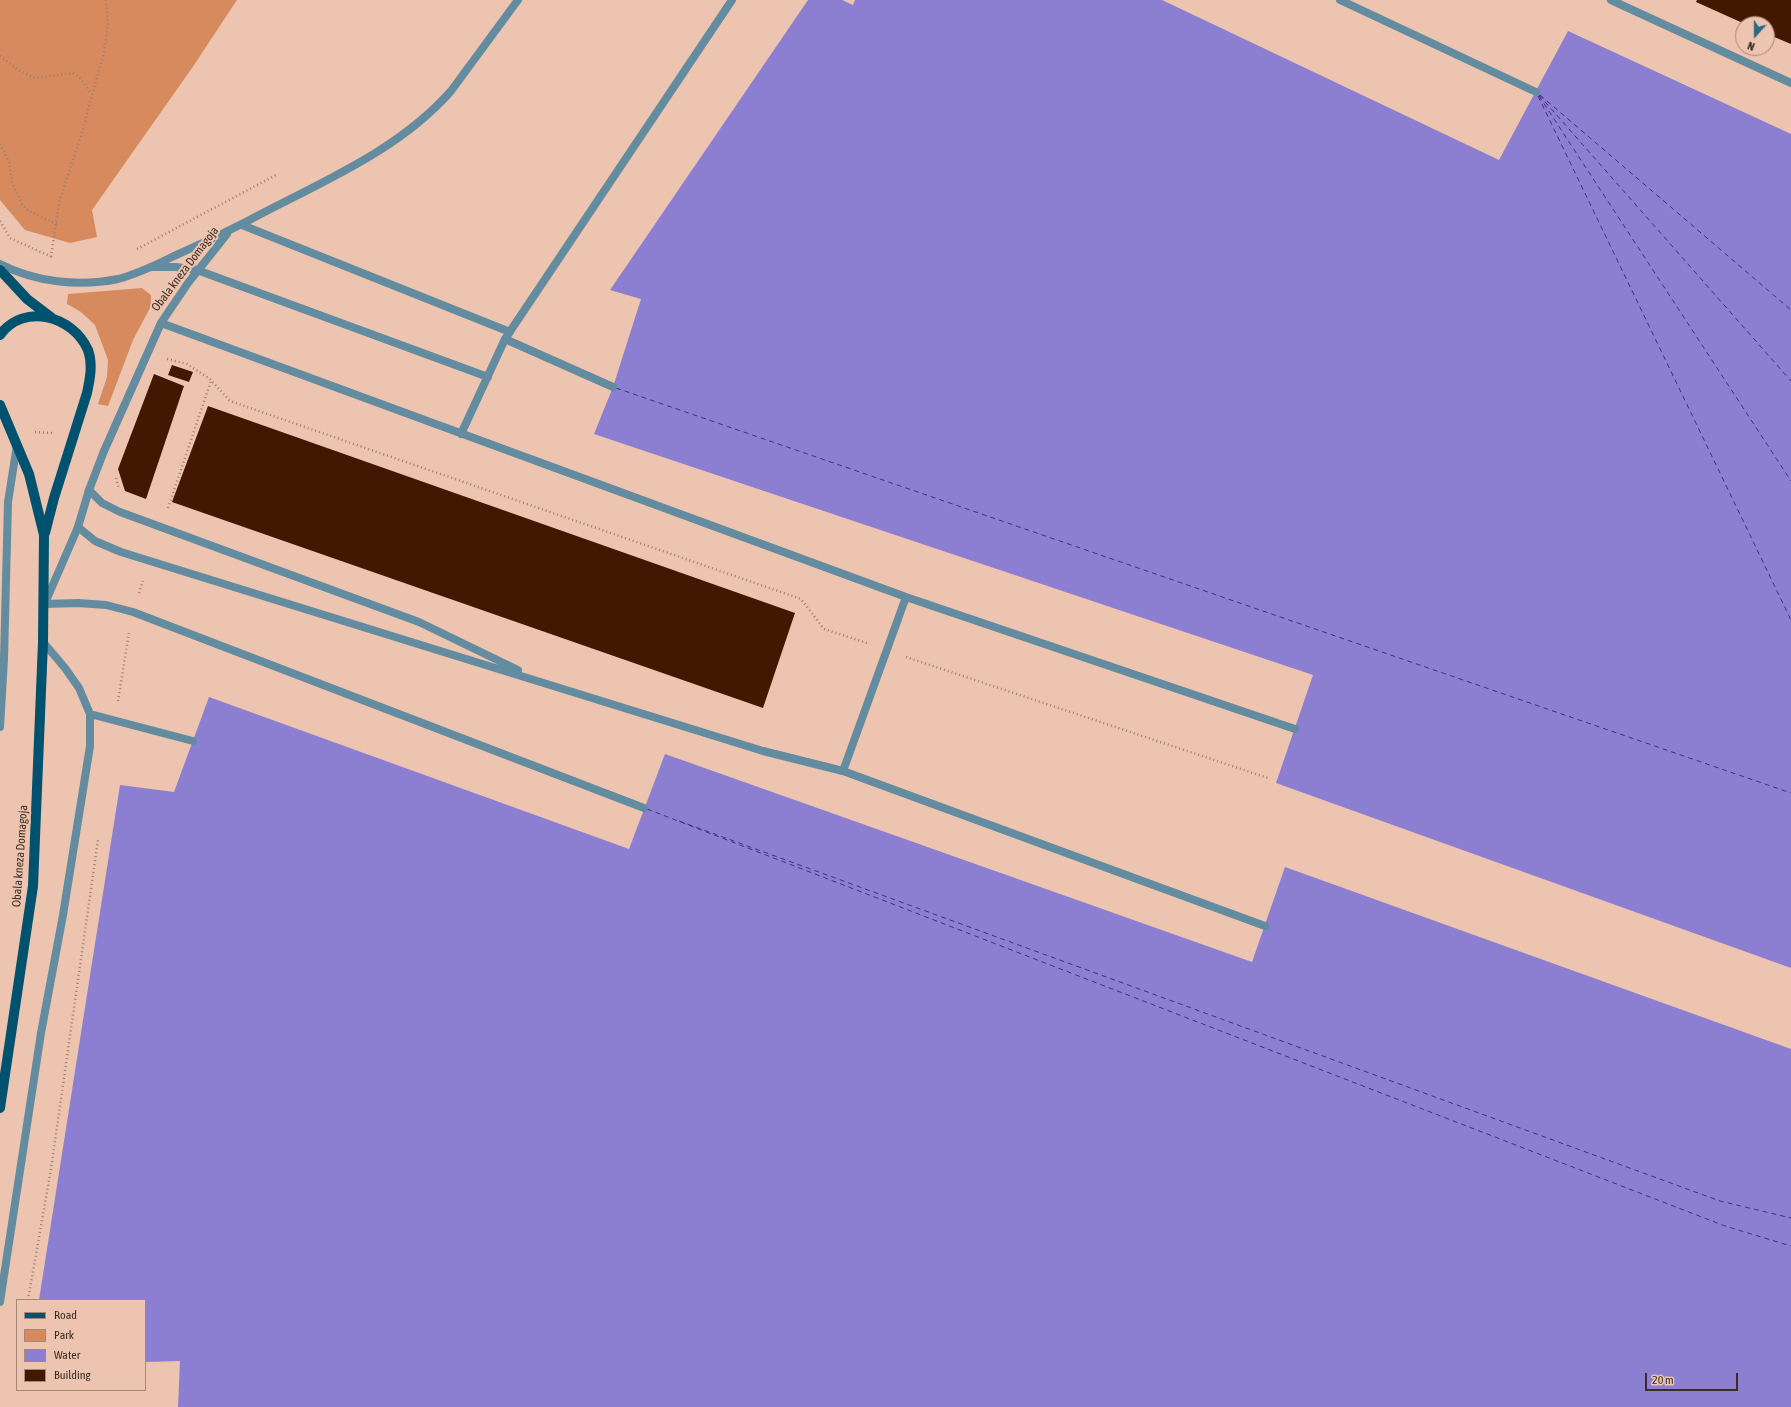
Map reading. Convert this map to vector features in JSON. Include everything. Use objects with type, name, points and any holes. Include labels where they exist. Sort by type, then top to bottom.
[{"type":"main road","points":[[0,270],[27,299],[52,318]]},
{"type":"main road","name":"Obala kneza Domagoja","points":[[0,335],[11,325],[29,317],[52,318],[65,323],[75,331],[83,340],[91,361],[91,377],[87,392],[44,535]]},
{"type":"main road","name":"Obala kneza Domagoja","points":[[0,405],[29,474],[44,535],[43,642],[33,886],[0,1108]]},
{"type":"street","name":"Obala kneza Domagoja","points":[[44,604],[78,527],[88,490],[104,451],[161,323],[198,270],[229,232],[373,154],[405,134],[423,119],[451,91],[518,0]]},
{"type":"street","points":[[461,434],[507,335],[732,0]]},
{"type":"street","points":[[1340,0],[1536,92]]},
{"type":"street","points":[[1611,0],[1791,84]]},
{"type":"street","points":[[242,225],[507,335],[613,387]]},
{"type":"street","points":[[0,264],[13,271],[33,277],[62,282],[91,283],[119,278],[152,267],[229,232]]},
{"type":"street","points":[[152,267],[176,267],[198,270],[488,377]]},
{"type":"street","points":[[161,323],[906,597],[1295,729]]},
{"type":"street","points":[[0,726],[4,659],[8,502],[17,445]]},
{"type":"street","points":[[88,490],[102,503],[120,512],[419,622],[542,682]]},
{"type":"street","points":[[78,527],[95,541],[150,561],[763,751],[843,771],[1265,926]]},
{"type":"street","points":[[843,771],[906,597]]},
{"type":"street","points":[[44,604],[78,603],[106,605],[133,612],[644,808]]},
{"type":"street","points":[[0,1302],[41,1033],[63,915],[90,746],[90,714],[79,688],[65,668],[43,642]]},
{"type":"street","points":[[90,714],[193,741]]},
{"type":"path","points":[[51,257],[59,202],[81,136],[91,94],[104,52],[108,24],[106,0]]},
{"type":"path","points":[[0,56],[20,71],[35,78],[73,74],[80,79],[91,94]]},
{"type":"path","points":[[0,144],[9,162],[12,183],[22,204],[30,211],[57,224]]},
{"type":"path","points":[[135,250],[276,175]]},
{"type":"path","points":[[0,221],[10,238],[58,259]]},
{"type":"path","points":[[162,362],[167,359],[187,364],[211,381],[230,401],[801,599],[824,629],[1268,778]]},
{"type":"path","points":[[161,508],[168,510],[211,381]]},
{"type":"path","points":[[114,475],[121,493]]},
{"type":"path","points":[[115,721],[133,612],[150,561]]},
{"type":"path","points":[[28,1299],[50,1169],[99,834]]},
{"type":"green space","points":[[0,0],[237,0],[192,68],[92,210],[97,237],[70,243],[25,230],[0,200]]},
{"type":"green space","points":[[142,288],[151,295],[151,306],[133,340],[108,406],[98,404],[107,377],[108,360],[95,325],[81,312],[67,304],[68,294]]},
{"type":"water","points":[[808,0],[842,0],[853,5],[855,0],[1162,0],[1499,160],[1568,31],[1791,134],[1791,968],[1276,783],[1313,675],[594,434],[613,387],[641,299],[610,290]]},
{"type":"water","points":[[209,697],[629,849],[665,754],[1252,962],[1285,867],[1791,1049],[1791,1407],[178,1407],[180,1361],[146,1362],[146,1299],[39,1299],[120,785],[174,792]]},
{"type":"building","points":[[1697,0],[1791,0],[1791,44],[1775,37],[1775,16],[1735,16],[1735,20],[1696,2]]},
{"type":"building","points":[[172,365],[193,372],[189,382],[168,375]]},
{"type":"building","points":[[154,374],[184,386],[146,499],[125,491],[118,469]]},
{"type":"building","points":[[208,406],[795,613],[763,708],[172,502]]},
{"type":"ferry route","points":[[1539,95],[1791,381]]},
{"type":"ferry route","points":[[1540,95],[1791,310]]},
{"type":"ferry route","points":[[1538,96],[1791,620]]},
{"type":"ferry route","points":[[1539,96],[1791,481]]},
{"type":"ferry route","points":[[616,388],[1791,793]]},
{"type":"ferry route","points":[[647,809],[1725,1226],[1791,1246]]},
{"type":"ferry route","points":[[679,821],[1720,1201],[1791,1218]]}]
